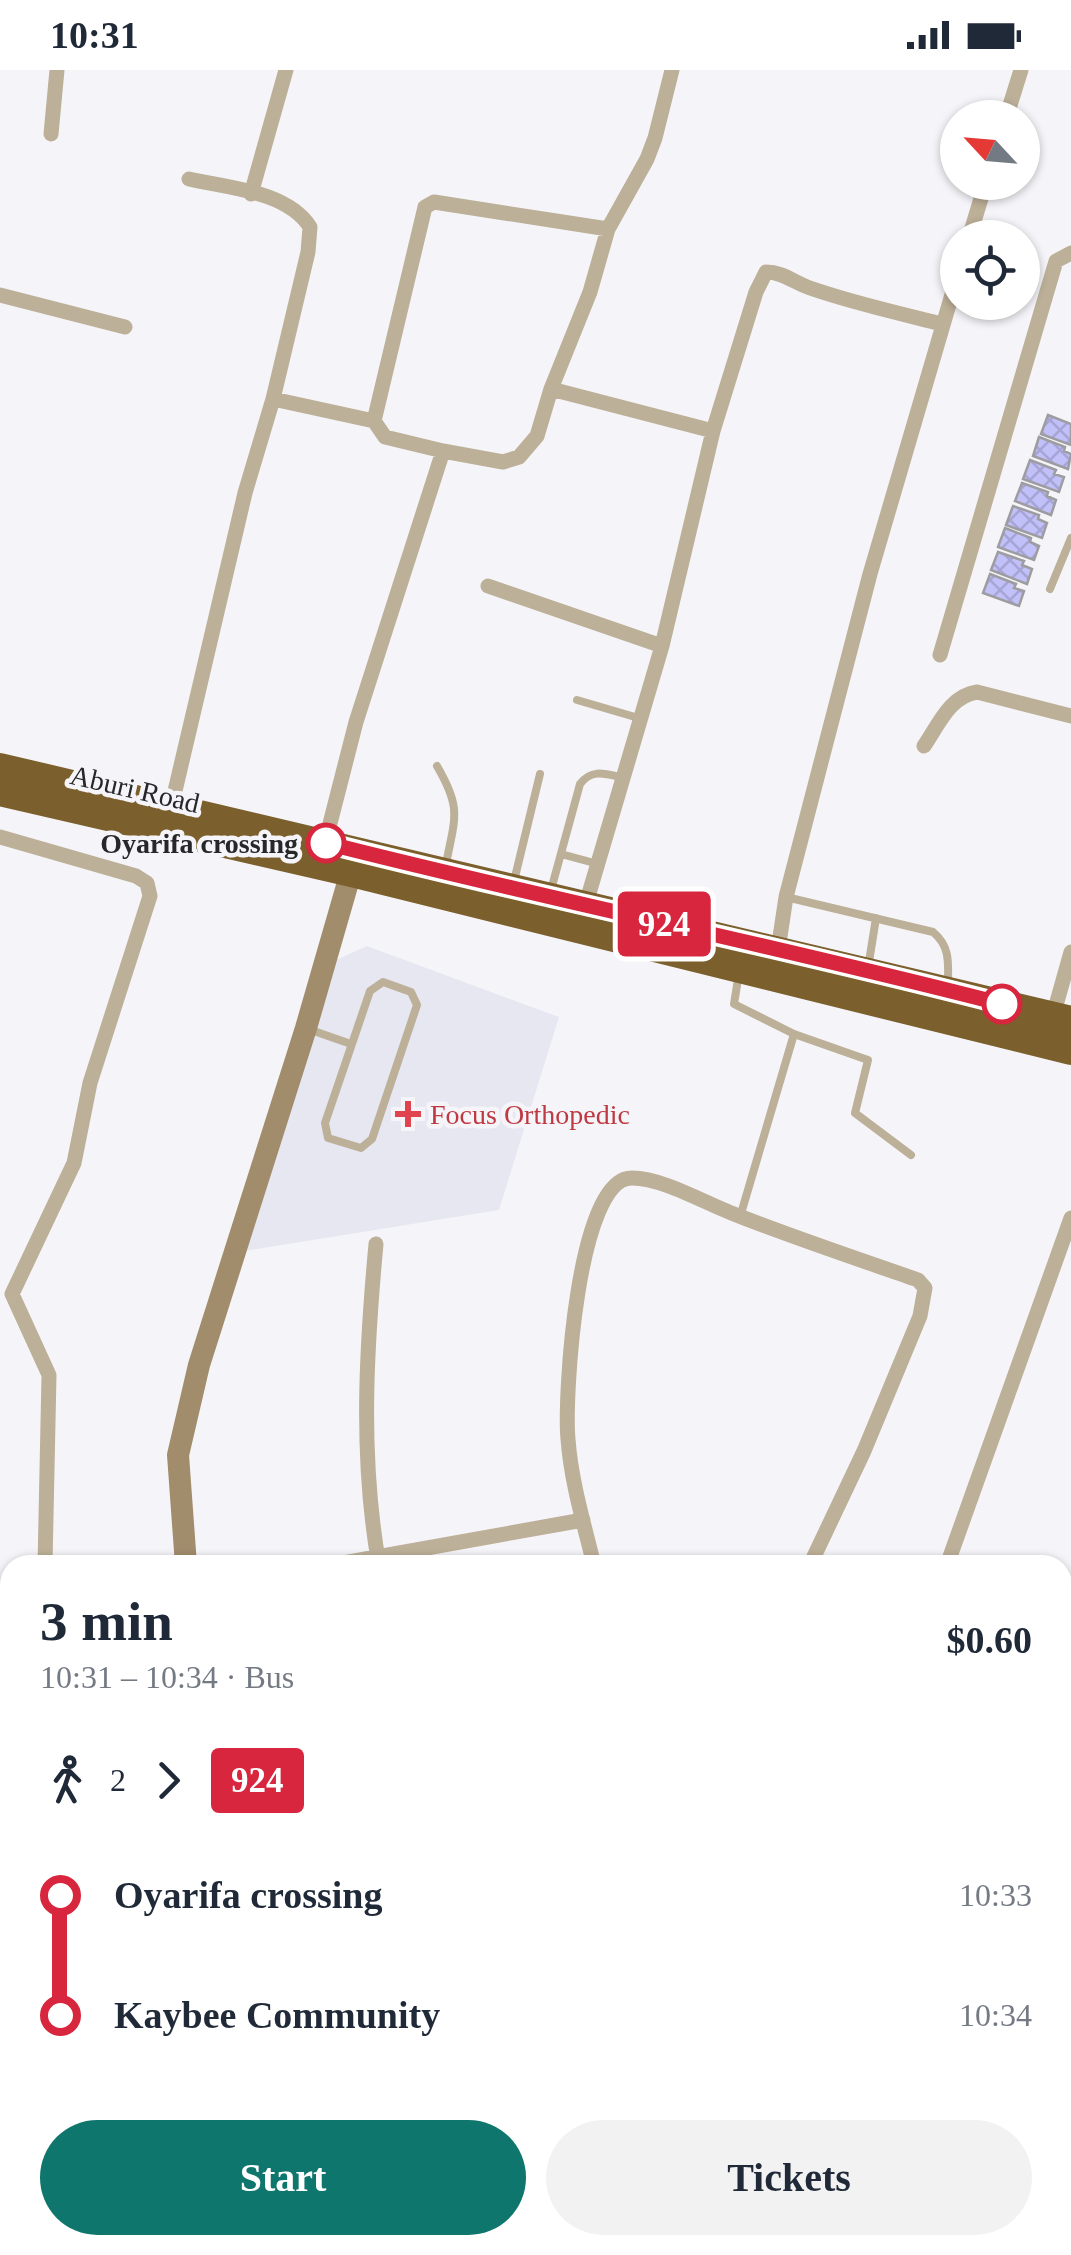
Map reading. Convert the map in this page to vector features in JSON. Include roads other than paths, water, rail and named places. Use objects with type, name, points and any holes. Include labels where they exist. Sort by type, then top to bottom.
[{"type":"highway","name":"Aburi Road","points":[[1,788],[171,808],[326,843],[585,907],[1071,1050]]},
{"type":"highway","name":"Aburi Road","points":[[1,788],[351,872],[742,955],[778,950],[1062,1018]]},
{"type":"street","points":[[51,134],[57,70]]},
{"type":"street","points":[[251,194],[286,70]]},
{"type":"street","points":[[273,399],[374,422],[385,437],[443,451],[503,462],[519,457],[537,436],[590,292],[608,228],[647,159],[672,70]]},
{"type":"street","points":[[1012,100],[1021,70]]},
{"type":"street","points":[[171,808],[245,494],[273,399],[308,252],[310,227],[291,207],[188,179]]},
{"type":"street","points":[[374,422],[426,207],[434,202],[608,228]]},
{"type":"street","points":[[940,655],[1056,261],[1071,253]]},
{"type":"street","points":[[585,907],[662,646],[713,432],[756,292],[766,272],[776,272],[807,287],[858,303],[942,324]]},
{"type":"street","points":[[0,294],[125,327]]},
{"type":"street","points":[[778,950],[786,896],[870,574],[943,320]]},
{"type":"street","points":[[552,389],[713,432]]},
{"type":"street","points":[[326,843],[356,722],[443,451]]},
{"type":"street","points":[[488,586],[662,646]]},
{"type":"street","points":[[924,746],[953,702],[964,694],[978,692],[1071,716]]},
{"type":"street","points":[[0,837],[136,876],[147,883],[150,896],[90,1083],[74,1164],[12,1294],[49,1375],[45,1555]]},
{"type":"street","points":[[185,1555],[178,1455],[198,1365],[306,1028],[351,872]]},
{"type":"street","points":[[1062,1018],[1071,952]]},
{"type":"street","points":[[592,1555],[568,1440],[568,1356],[585,1256],[612,1188],[631,1178],[656,1183],[918,1280],[925,1288],[920,1316],[864,1451],[815,1555]]},
{"type":"street","points":[[951,1555],[1071,1218]]},
{"type":"street","points":[[376,1244],[365,1418],[378,1555]]},
{"type":"street","points":[[404,1555],[583,1520]]},
{"type":"lane","points":[[1050,588],[1071,538]]},
{"type":"lane","points":[[577,700],[642,718]]},
{"type":"lane","points":[[437,766],[454,795],[456,811],[444,873]]},
{"type":"lane","points":[[548,899],[580,784],[586,775],[595,772],[624,778]]},
{"type":"lane","points":[[512,890],[540,774]]},
{"type":"lane","points":[[560,854],[598,864]]},
{"type":"lane","points":[[786,896],[933,932],[944,941],[948,956],[948,990]]},
{"type":"lane","points":[[867,970],[876,918]]},
{"type":"lane","points":[[742,955],[734,1004],[794,1034],[868,1060],[855,1113],[911,1155]]},
{"type":"lane","points":[[383,982],[416,997],[417,1005],[372,1140],[360,1148],[328,1138],[324,1131],[351,1044],[376,984],[383,982]]},
{"type":"lane","points":[[306,1028],[351,1044]]},
{"type":"lane","points":[[740,1217],[794,1034]]},
{"type":"place","name":"Oyarifa crossing","points":[[326,843]]},
{"type":"place","name":"Focus Orthopedic","points":[[408,1114]]}]
